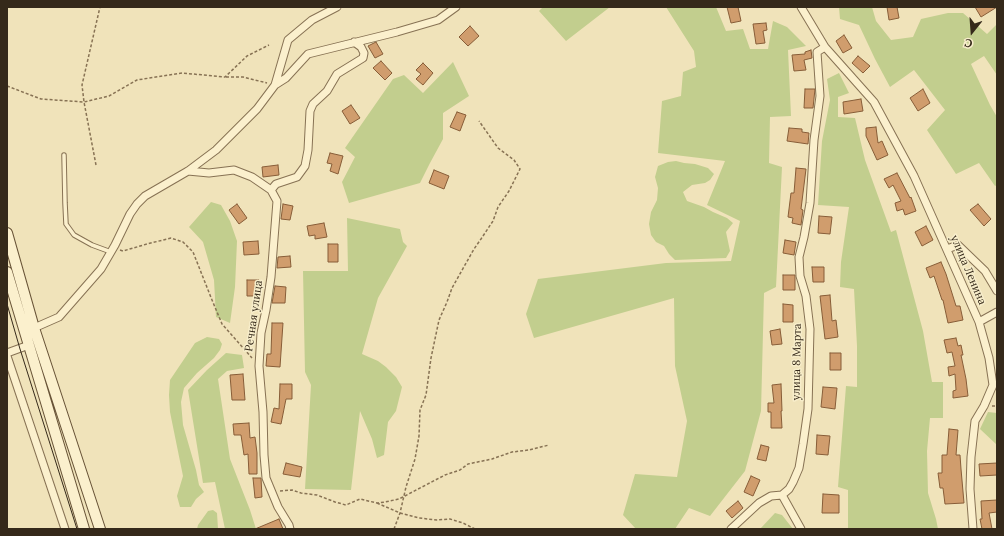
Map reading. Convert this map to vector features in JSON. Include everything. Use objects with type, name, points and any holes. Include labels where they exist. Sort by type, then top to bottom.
[{"type":"main road","points":[[7,233],[34,328],[100,529]]},
{"type":"main road","points":[[7,272],[84,529]]},
{"type":"street","points":[[275,85],[288,40],[312,20],[337,7]]},
{"type":"street","points":[[34,328],[60,317],[102,269],[130,214],[145,196],[188,171],[216,150],[257,109],[275,85],[286,78],[308,54],[397,32],[438,20],[456,7]]},
{"type":"street","name":"улица Ленина","points":[[801,7],[825,47],[874,102],[914,176],[948,249],[979,322],[989,358],[993,385],[984,406],[975,421],[971,457],[970,489],[973,529]]},
{"type":"street","points":[[188,171],[209,173],[234,170],[252,177],[271,190],[276,184],[297,177],[305,166],[308,150],[310,111],[314,104],[327,91],[337,74],[363,58],[364,53],[361,47],[354,42]]},
{"type":"street","name":"улица 8 Марта","points":[[782,495],[789,489],[799,468],[808,409],[810,329],[806,296],[800,276],[799,257],[810,203],[814,140],[820,96],[817,52],[825,47]]},
{"type":"street","name":"Речная улица","points":[[271,190],[277,201],[271,277],[261,333],[259,366],[266,478],[278,507],[290,529]]},
{"type":"street","points":[[948,249],[958,245],[984,271],[997,291]]},
{"type":"street","points":[[979,322],[997,312]]},
{"type":"street","points":[[29,346],[7,354],[65,529]]},
{"type":"street","points":[[731,529],[759,503],[771,496],[782,495],[801,529]]},
{"type":"lane","points":[[64,156],[66,224],[74,235],[92,245],[112,251]]},
{"type":"path","points":[[96,165],[82,85],[100,7]]},
{"type":"path","points":[[225,77],[247,56],[269,45]]},
{"type":"path","points":[[7,86],[41,99],[84,102],[109,96],[137,80],[182,73],[243,77],[275,85]]},
{"type":"path","points":[[394,529],[415,459],[419,436],[420,410],[426,395],[431,358],[439,320],[452,288],[474,249],[493,221],[498,207],[510,191],[520,169],[514,160],[498,148],[480,121]]},
{"type":"path","points":[[112,251],[123,251],[171,238],[183,242],[193,252],[222,324],[259,366]]},
{"type":"path","points":[[377,503],[399,499],[445,475],[460,470],[468,464],[492,459],[512,452],[549,445]]},
{"type":"path","points":[[272,492],[292,490],[317,495],[346,505],[360,499],[377,503],[400,513],[419,518],[437,520],[450,519],[463,523],[474,529]]},
{"type":"green space","points":[[543,7],[610,7],[566,41],[539,11]]},
{"type":"green space","points":[[666,7],[716,7],[726,31],[743,29],[750,49],[768,49],[773,21],[787,27],[806,46],[788,50],[791,116],[770,117],[769,163],[782,167],[776,287],[764,293],[761,411],[745,471],[710,516],[689,508],[675,529],[636,529],[623,515],[635,474],[677,477],[687,421],[675,366],[674,298],[534,338],[526,314],[538,279],[666,263],[731,261],[740,221],[707,205],[725,161],[658,153],[662,101],[681,96],[683,72],[696,67],[694,51]]},
{"type":"green space","points":[[839,7],[872,7],[876,21],[891,40],[913,37],[921,19],[948,13],[963,13],[987,34],[997,24],[997,75],[984,56],[971,64],[997,117],[997,185],[995,186],[979,163],[956,174],[927,130],[945,110],[914,70],[890,87],[859,25],[840,19]]},
{"type":"green space","points":[[453,62],[469,96],[443,113],[443,139],[420,183],[349,203],[342,182],[355,157],[345,148],[393,79],[404,75],[423,93]]},
{"type":"green space","points":[[839,73],[849,93],[838,97],[838,117],[855,118],[865,160],[891,232],[896,230],[923,331],[932,382],[943,382],[943,418],[930,418],[927,451],[928,493],[938,529],[848,529],[848,490],[838,487],[846,386],[857,387],[857,346],[854,289],[840,287],[841,262],[849,207],[818,205],[822,141],[830,100],[827,79]]},
{"type":"green space","points":[[676,161],[708,168],[714,174],[710,180],[705,183],[692,185],[683,192],[687,201],[727,218],[733,223],[726,232],[730,251],[726,258],[675,260],[664,246],[656,242],[651,235],[649,224],[651,212],[657,200],[658,188],[655,177],[658,166]]},
{"type":"green space","points":[[211,202],[221,205],[230,221],[237,241],[235,287],[230,323],[216,317],[214,280],[203,242],[189,227]]},
{"type":"green space","points":[[347,218],[400,229],[403,242],[407,246],[378,298],[362,354],[378,361],[386,367],[396,377],[402,387],[396,411],[388,422],[384,455],[377,458],[372,439],[360,411],[351,490],[305,489],[311,385],[305,372],[303,271],[348,271]]},
{"type":"green space","points":[[207,337],[219,339],[222,344],[220,350],[184,388],[181,402],[183,425],[199,485],[204,492],[196,499],[191,507],[180,507],[177,496],[183,476],[170,412],[170,380],[195,343]]},
{"type":"green space","points":[[226,353],[242,355],[244,368],[227,371],[218,379],[230,459],[256,529],[225,529],[215,482],[203,483],[188,390]]},
{"type":"green space","points":[[988,412],[997,413],[997,445],[980,429]]},
{"type":"green space","points":[[213,510],[217,513],[218,529],[197,529],[198,525],[208,511]]},
{"type":"green space","points":[[775,513],[782,515],[793,529],[760,529]]},
{"type":"building","points":[[727,7],[738,7],[741,21],[731,23]]},
{"type":"building","points":[[887,7],[897,7],[899,18],[889,20]]},
{"type":"building","points":[[975,7],[997,7],[981,17]]},
{"type":"building","points":[[766,23],[767,30],[763,31],[765,43],[756,44],[753,24]]},
{"type":"building","points":[[470,26],[479,36],[468,46],[459,37]]},
{"type":"building","points":[[844,35],[852,48],[843,53],[836,41]]},
{"type":"building","points":[[376,42],[383,54],[375,58],[368,46]]},
{"type":"building","points":[[811,50],[812,58],[804,60],[806,70],[794,71],[792,55],[805,54],[805,52]]},
{"type":"building","points":[[858,56],[870,66],[863,73],[852,63]]},
{"type":"building","points":[[381,61],[392,73],[385,80],[373,68]]},
{"type":"building","points":[[423,63],[433,73],[423,85],[416,79],[421,74],[416,70]]},
{"type":"building","points":[[805,89],[815,89],[813,108],[804,108]]},
{"type":"building","points":[[923,89],[930,103],[918,111],[910,98]]},
{"type":"building","points":[[861,99],[863,111],[844,114],[843,102]]},
{"type":"building","points":[[351,105],[360,118],[350,124],[342,111]]},
{"type":"building","points":[[457,112],[466,115],[460,131],[450,127]]},
{"type":"building","points":[[876,127],[878,143],[882,141],[888,155],[877,160],[866,136],[866,128]]},
{"type":"building","points":[[789,128],[802,129],[802,132],[809,133],[808,144],[787,141]]},
{"type":"building","points":[[330,153],[343,156],[338,174],[330,171],[332,164],[327,163]]},
{"type":"building","points":[[278,165],[279,175],[263,177],[262,167]]},
{"type":"building","points":[[796,168],[806,169],[801,209],[803,210],[801,225],[792,223],[793,218],[788,217],[791,193],[794,193]]},
{"type":"building","points":[[434,170],[449,176],[444,189],[429,183]]},
{"type":"building","points":[[897,173],[910,198],[911,197],[916,211],[905,215],[903,209],[897,211],[895,203],[901,201],[893,185],[889,188],[884,179]]},
{"type":"building","points":[[237,204],[247,218],[239,224],[229,210]]},
{"type":"building","points":[[283,204],[293,206],[290,220],[281,219]]},
{"type":"building","points":[[978,204],[991,219],[984,226],[970,210]]},
{"type":"building","points":[[819,216],[832,217],[830,234],[818,233]]},
{"type":"building","points":[[324,223],[327,237],[315,239],[315,235],[309,236],[307,226]]},
{"type":"building","points":[[926,226],[933,240],[922,246],[915,232]]},
{"type":"building","points":[[785,240],[796,242],[794,255],[783,253]]},
{"type":"building","points":[[258,241],[259,254],[244,255],[243,242]]},
{"type":"building","points":[[328,244],[338,244],[338,262],[328,262]]},
{"type":"building","points":[[290,256],[291,267],[277,268],[278,257]]},
{"type":"building","points":[[941,262],[956,306],[960,306],[963,320],[948,323],[943,300],[934,276],[930,278],[926,268]]},
{"type":"building","points":[[812,267],[824,267],[824,282],[813,282]]},
{"type":"building","points":[[783,275],[795,275],[795,290],[783,290]]},
{"type":"building","points":[[247,280],[259,280],[258,296],[247,296]]},
{"type":"building","points":[[275,286],[286,287],[285,303],[272,303]]},
{"type":"building","points":[[830,295],[832,321],[836,320],[838,337],[825,339],[820,296]]},
{"type":"building","points":[[783,304],[793,305],[793,322],[783,322]]},
{"type":"building","points":[[272,323],[283,323],[280,367],[266,366],[267,354],[271,354]]},
{"type":"building","points":[[780,329],[782,344],[772,345],[770,331]]},
{"type":"building","points":[[956,338],[958,346],[961,345],[963,355],[961,355],[968,396],[953,398],[953,391],[956,390],[955,374],[949,376],[948,367],[955,366],[952,352],[947,353],[944,340]]},
{"type":"building","points":[[830,353],[841,353],[841,370],[830,370]]},
{"type":"building","points":[[243,374],[245,400],[232,400],[230,375]]},
{"type":"building","points":[[280,384],[292,384],[292,399],[286,399],[281,424],[271,422],[274,408],[279,409]]},
{"type":"building","points":[[781,384],[782,428],[771,428],[771,412],[768,412],[768,403],[774,403],[772,385]]},
{"type":"building","points":[[823,387],[837,388],[835,409],[821,407]]},
{"type":"building","points":[[249,423],[250,438],[255,437],[257,474],[249,474],[248,454],[244,455],[241,435],[234,435],[233,424]]},
{"type":"building","points":[[949,429],[958,430],[956,455],[960,455],[964,503],[945,504],[943,488],[940,488],[938,473],[942,473],[942,455],[947,455]]},
{"type":"building","points":[[817,435],[830,436],[828,455],[816,454]]},
{"type":"building","points":[[761,445],[769,447],[766,461],[757,459]]},
{"type":"building","points":[[286,463],[302,467],[300,477],[283,474]]},
{"type":"building","points":[[997,463],[997,475],[980,476],[979,464]]},
{"type":"building","points":[[751,476],[760,480],[753,496],[744,492]]},
{"type":"building","points":[[253,478],[261,478],[262,497],[255,498]]},
{"type":"building","points":[[823,494],[839,495],[839,513],[822,513]]},
{"type":"building","points":[[997,500],[997,512],[989,513],[992,529],[982,529],[980,519],[982,519],[981,501]]},
{"type":"building","points":[[738,501],[743,508],[732,518],[726,511]]},
{"type":"building","points":[[279,519],[283,529],[255,529]]},
{"type":"tram line","points":[[7,304],[77,529]]}]
